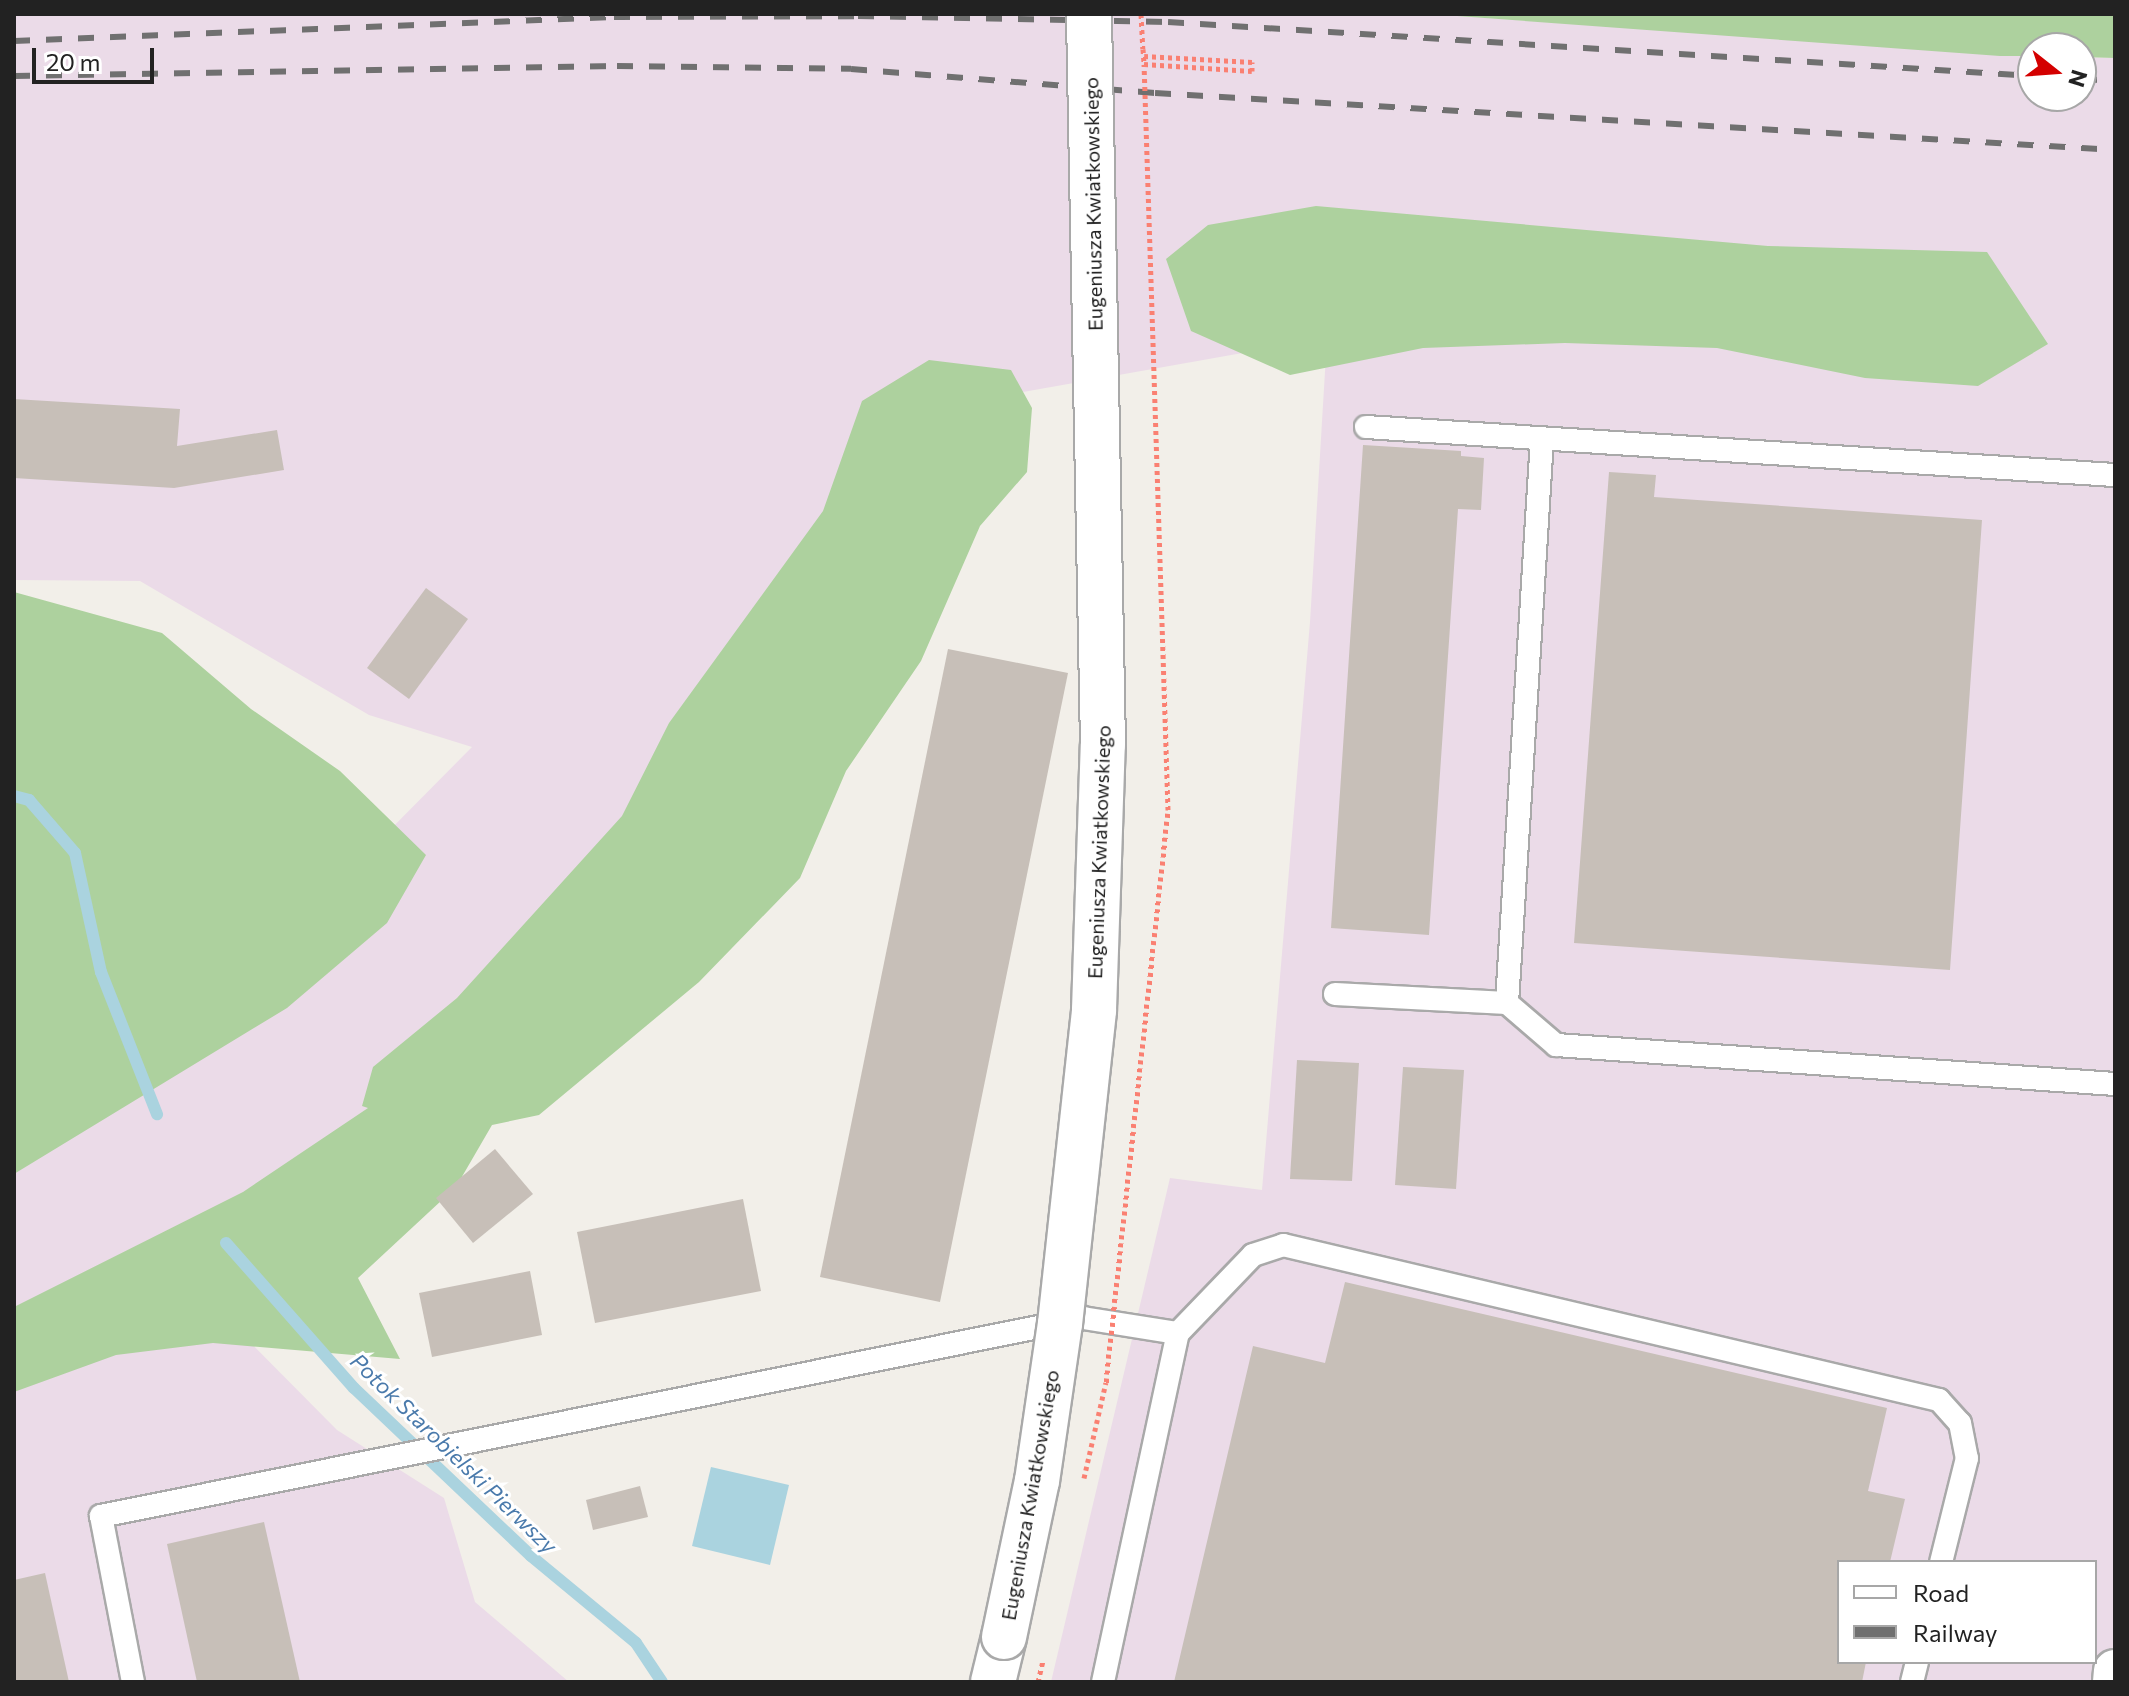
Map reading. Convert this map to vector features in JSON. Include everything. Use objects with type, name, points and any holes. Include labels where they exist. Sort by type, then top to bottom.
[{"type":"street","name":"Eugeniusza Kwiatkowskiego","points":[[993,1682],[1037,1481],[1060,1324],[1094,1010],[1103,745],[1089,14]]},
{"type":"street","points":[[2114,1682],[2115,1671]]},
{"type":"lane","points":[[1366,427],[2115,475]]},
{"type":"lane","points":[[1507,1003],[1542,439]]},
{"type":"lane","points":[[1335,994],[1507,1003],[1556,1045],[2115,1084]]},
{"type":"lane","points":[[1103,1682],[1178,1333],[1253,1255],[1283,1245],[1939,1400],[1960,1423],[1967,1458],[1942,1560]]},
{"type":"lane","points":[[133,1682],[101,1516],[1083,1318],[1178,1333]]},
{"type":"path","points":[[1141,14],[1146,120]]},
{"type":"path","points":[[1144,56],[1252,62],[1252,71],[1144,64]]},
{"type":"shaded area","points":[[14,14],[1430,14],[2017,55],[2017,112],[2097,112],[2097,57],[2115,58],[2115,1682],[1051,1682],[1170,1178],[1262,1190],[1310,622],[1327,338],[972,401],[837,666],[210,1302],[337,1430],[444,1498],[475,1602],[569,1682],[14,1682],[14,1141],[177,1045],[472,747],[369,715],[140,581],[14,580]]},
{"type":"green space","points":[[1430,14],[2115,14],[2115,58],[2097,57],[2097,32],[2017,32],[2017,56]]},
{"type":"green space","points":[[1316,206],[1768,246],[1987,252],[2048,344],[1978,386],[1865,378],[1717,348],[1565,343],[1423,348],[1290,375],[1191,331],[1166,259],[1208,225]]},
{"type":"green space","points":[[929,360],[1011,370],[1032,408],[1027,472],[980,526],[921,661],[846,771],[800,878],[699,982],[539,1115],[492,1125],[456,1187],[358,1278],[400,1359],[213,1343],[116,1355],[14,1392],[14,1307],[243,1192],[368,1108],[362,1106],[373,1067],[457,998],[622,816],[669,723],[823,511],[862,401]]},
{"type":"green space","points":[[14,592],[162,633],[251,709],[340,771],[426,855],[387,923],[287,1008],[14,1174]]},
{"type":"water","points":[[711,1467],[789,1485],[770,1565],[692,1546]]},
{"type":"building","points":[[14,399],[180,409],[177,446],[277,430],[284,470],[174,488],[14,478]]},
{"type":"building","points":[[1363,445],[1461,451],[1461,456],[1484,458],[1481,510],[1458,509],[1429,935],[1331,928]]},
{"type":"building","points":[[1609,472],[1656,475],[1654,497],[1982,520],[1950,970],[1574,943]]},
{"type":"building","points":[[426,588],[468,619],[409,699],[367,668]]},
{"type":"building","points":[[948,649],[1068,673],[940,1302],[820,1277]]},
{"type":"building","points":[[1297,1060],[1359,1063],[1352,1181],[1290,1179]]},
{"type":"building","points":[[1403,1067],[1464,1070],[1456,1189],[1395,1185]]},
{"type":"building","points":[[495,1149],[533,1194],[473,1243],[436,1198]]},
{"type":"building","points":[[743,1199],[761,1291],[595,1323],[577,1232]]},
{"type":"building","points":[[530,1271],[542,1335],[432,1357],[419,1293]]},
{"type":"building","points":[[1345,1282],[1887,1408],[1868,1491],[1905,1499],[1890,1560],[1837,1560],[1837,1664],[1866,1664],[1862,1682],[1174,1682],[1253,1346],[1325,1363]]},
{"type":"building","points":[[640,1486],[648,1517],[593,1530],[586,1500]]},
{"type":"building","points":[[264,1522],[300,1682],[197,1682],[167,1544]]},
{"type":"building","points":[[45,1573],[69,1682],[14,1682],[14,1580]]},
{"type":"waterway","name":"Potok Starobielski Pierwszy","points":[[14,796],[29,800],[75,853],[101,972],[157,1114]]},
{"type":"waterway","name":"Potok Starobielski Pierwszy","points":[[226,1243],[354,1388],[531,1556],[636,1643],[662,1682]]},
{"type":"railway","points":[[14,41],[614,17],[858,16],[1168,22],[2017,75]]},
{"type":"railway","points":[[14,76],[617,66],[851,69],[1155,93],[2115,150]]},
{"type":"railway","points":[[2097,80],[2115,81]]}]
